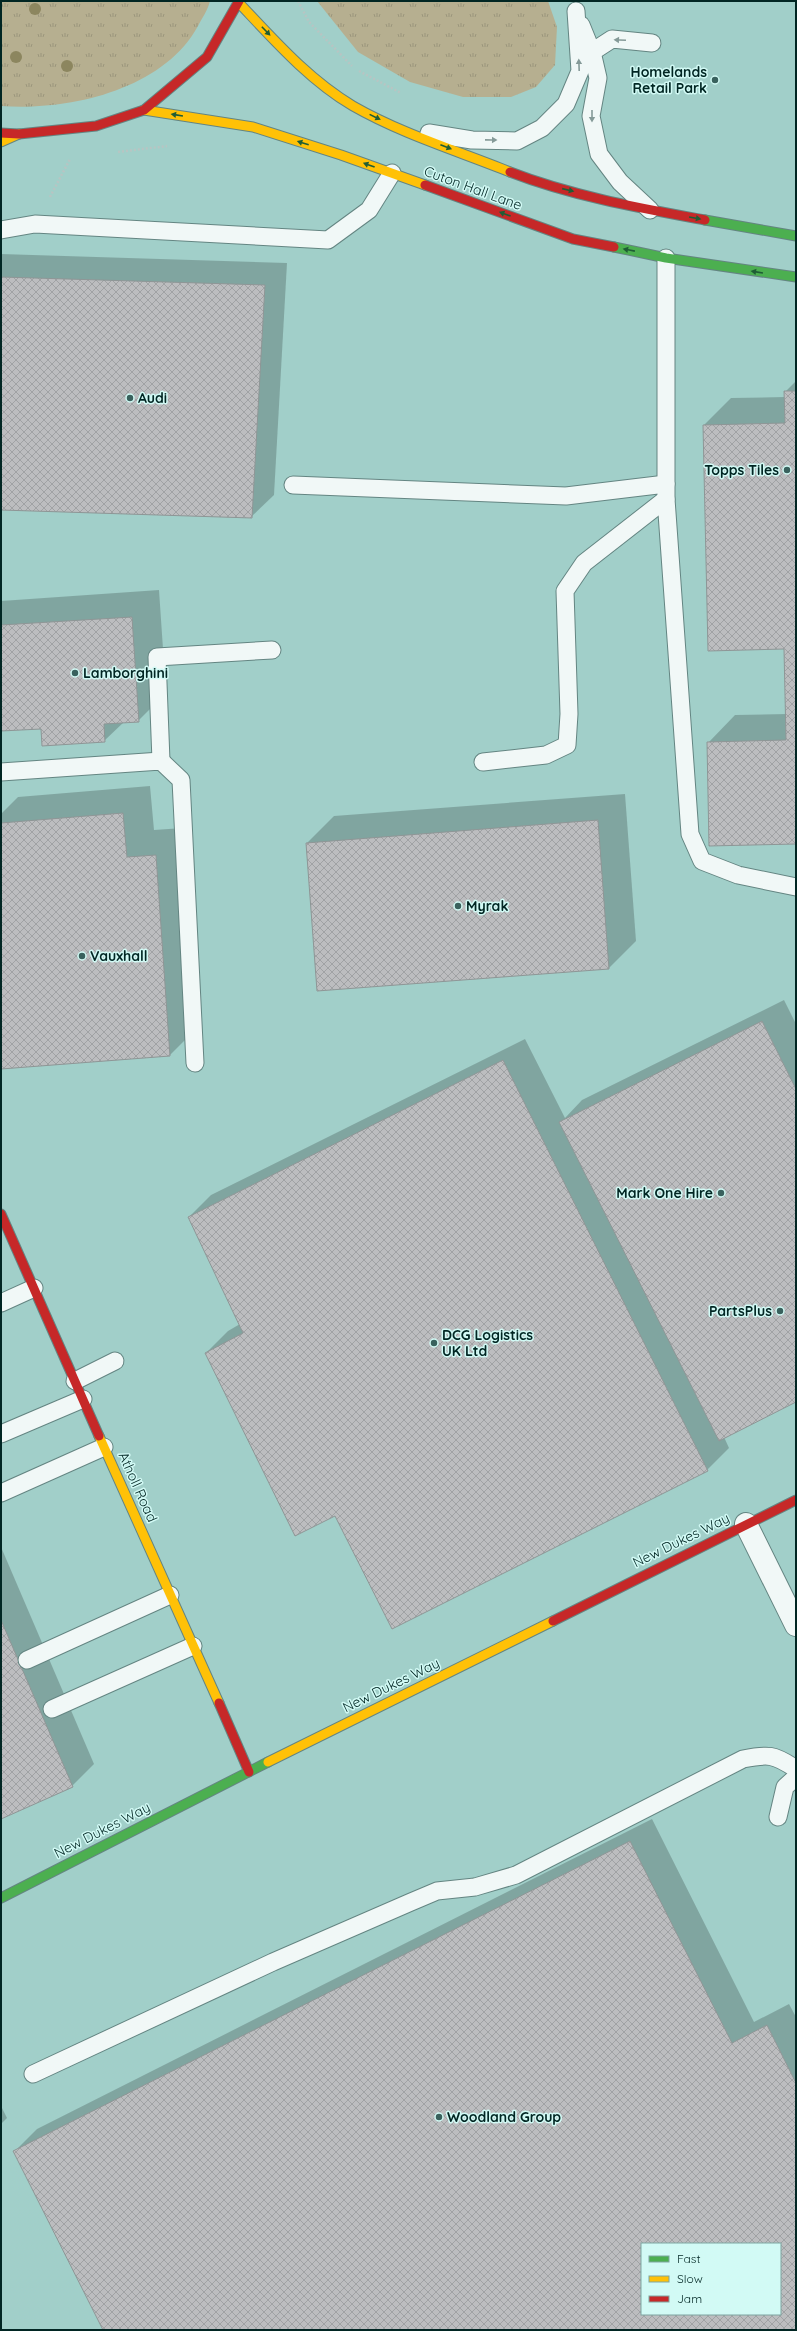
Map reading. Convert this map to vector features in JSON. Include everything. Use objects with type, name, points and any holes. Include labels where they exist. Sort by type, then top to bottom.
[{"type":"street","points":[[1,133],[19,134],[96,126],[144,110],[207,57],[239,2]]},
{"type":"street","name":"Cuton Hall Lane","points":[[239,2],[303,69],[353,106],[397,127],[541,184],[650,210],[796,236]]},
{"type":"street","name":"Cuton Hall Lane","points":[[144,110],[253,127],[392,174],[573,239],[666,258],[796,277]]},
{"type":"street","points":[[1,142],[19,134]]},
{"type":"street","name":"Atholl Road","points":[[1,1214],[249,1772]]},
{"type":"street","name":"New Dukes Way","points":[[1,1898],[249,1772],[796,1500]]},
{"type":"street","points":[[746,1524],[796,1625]]},
{"type":"lane","points":[[397,127],[472,140],[517,141],[542,128],[566,104],[580,71],[573,6]]},
{"type":"lane","points":[[573,6],[592,52],[598,78],[590,116],[599,154],[620,182],[650,210]]},
{"type":"lane","points":[[592,52],[612,39],[652,43]]},
{"type":"lane","points":[[1,230],[36,224],[328,240],[369,210],[392,174]]},
{"type":"lane","points":[[666,258],[666,492],[690,834],[702,861],[738,875],[796,887]]},
{"type":"lane","points":[[293,485],[566,496],[666,492]]},
{"type":"lane","points":[[483,762],[546,755],[567,745],[569,714],[565,591],[584,563],[666,492]]},
{"type":"lane","points":[[195,1063],[181,780],[161,760],[157,657],[272,650]]},
{"type":"lane","points":[[1,772],[161,760]]},
{"type":"lane","points":[[1,1303],[34,1288]]},
{"type":"lane","points":[[75,1381],[115,1361]]},
{"type":"lane","points":[[1,1434],[83,1399]]},
{"type":"lane","points":[[1,1493],[104,1446]]},
{"type":"lane","points":[[27,1660],[170,1595]]},
{"type":"lane","points":[[52,1709],[193,1646]]},
{"type":"lane","points":[[33,2074],[274,1962],[437,1891],[475,1887],[516,1876],[743,1759],[767,1755],[785,1762],[796,1769]]},
{"type":"lane","points":[[778,1817],[785,1787],[796,1777]]},
{"type":"green space","points":[[1,1],[210,1],[198,26],[182,48],[162,66],[138,81],[112,92],[84,100],[56,105],[28,107],[1,106]]},
{"type":"green space","points":[[317,1],[548,1],[557,27],[555,65],[536,87],[511,97],[463,97],[410,82],[358,52]]},
{"type":"building","name":"Audi","points":[[1,277],[265,285],[252,518],[1,510]]},
{"type":"building","points":[[784,391],[796,391],[796,844],[709,846],[707,742],[786,740],[784,649],[708,651],[703,425],[785,423]]},
{"type":"building","points":[[132,617],[139,722],[104,724],[105,742],[42,746],[41,729],[1,731],[1,625]]},
{"type":"building","name":"Vauxhall","points":[[123,813],[127,857],[156,855],[170,1056],[1,1069],[1,823]]},
{"type":"building","name":"Myrak","points":[[598,820],[609,969],[317,991],[306,843]]},
{"type":"building","points":[[762,1021],[796,1089],[796,1402],[719,1441],[559,1122]]},
{"type":"building","name":"DCG Logistics UK Ltd","points":[[503,1060],[708,1471],[392,1629],[335,1516],[295,1536],[205,1353],[243,1333],[188,1217]]},
{"type":"building","points":[[1,1620],[73,1787],[1,1819]]},
{"type":"building","name":"Woodland Group","points":[[630,1841],[732,2043],[767,2025],[796,2083],[796,2330],[103,2330],[13,2151]]},
{"type":"traffic: fast","points":[[705,220],[796,236]]},
{"type":"traffic: fast","points":[[614,247],[666,258],[796,277]]},
{"type":"traffic: fast","points":[[1,1898],[268,1762]]},
{"type":"traffic: slow","points":[[239,3],[307,72],[337,96],[353,106],[410,134],[510,172]]},
{"type":"traffic: slow","points":[[144,110],[253,127],[341,155],[425,185]]},
{"type":"traffic: slow","points":[[1,142],[19,134]]},
{"type":"traffic: slow","points":[[99,1436],[219,1703]]},
{"type":"traffic: slow","points":[[268,1762],[553,1621]]},
{"type":"traffic: jam","points":[[1,133],[19,134],[96,126],[144,110],[207,57],[239,1]]},
{"type":"traffic: jam","points":[[510,172],[582,195],[705,220]]},
{"type":"traffic: jam","points":[[425,185],[573,239],[614,247]]},
{"type":"traffic: jam","points":[[1,1214],[99,1436]]},
{"type":"traffic: jam","points":[[553,1621],[796,1500]]},
{"type":"traffic: jam","points":[[219,1703],[249,1772]]},
{"type":"place","name":"Homelands Retail Park","points":[[715,80]]},
{"type":"place","name":"Audi","points":[[130,398]]},
{"type":"place","name":"Topps Tiles","points":[[787,470]]},
{"type":"place","name":"Lamborghini","points":[[75,673]]},
{"type":"place","name":"Myrak","points":[[458,906]]},
{"type":"place","name":"Vauxhall","points":[[82,956]]},
{"type":"place","name":"Mark One Hire","points":[[721,1193]]},
{"type":"place","name":"PartsPlus","points":[[780,1311]]},
{"type":"place","name":"DCG Logistics UK Ltd","points":[[434,1343]]},
{"type":"place","name":"Woodland Group","points":[[439,2117]]}]
